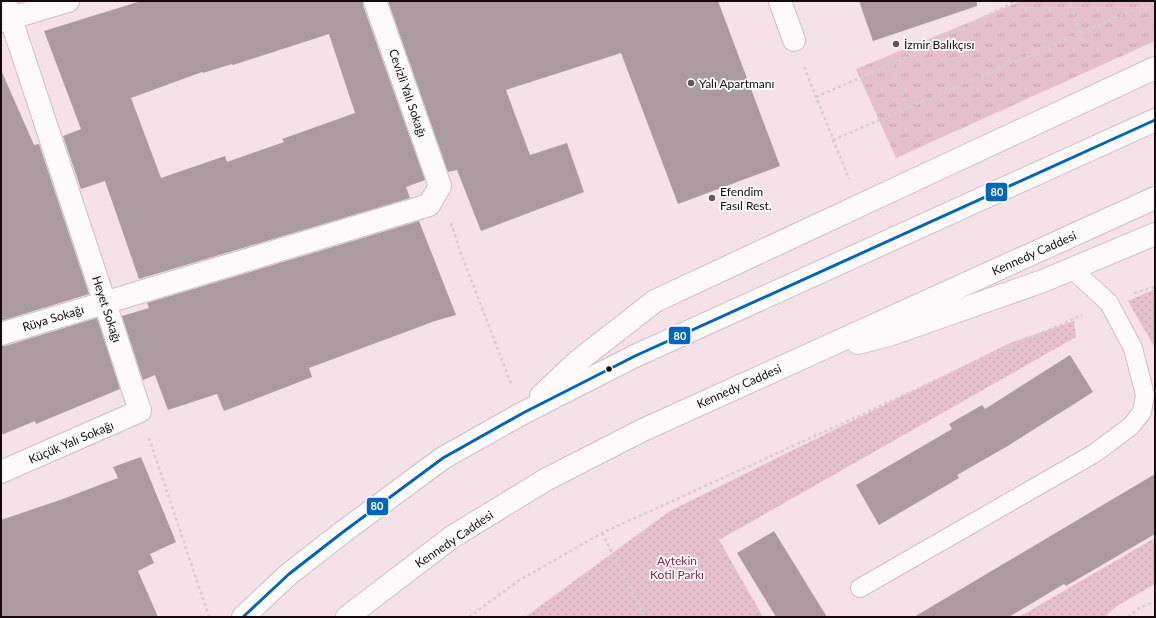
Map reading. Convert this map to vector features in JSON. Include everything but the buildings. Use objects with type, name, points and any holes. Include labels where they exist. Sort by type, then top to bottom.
[{"type":"main road","points":[[6,13],[68,1]]},
{"type":"main road","name":"Cevizli Yalı Sokağı","points":[[375,1],[440,186]]},
{"type":"main road","points":[[780,1],[794,40]]},
{"type":"main road","name":"Heyet Sokağı","points":[[6,13],[105,303],[140,411]]},
{"type":"main road","points":[[523,413],[578,361],[655,301],[1155,68]]},
{"type":"main road","points":[[243,617],[289,574],[443,458],[523,413],[635,356],[1155,120]]},
{"type":"main road","name":"Rüya Sokağı","points":[[1,334],[429,205],[440,186]]},
{"type":"main road","name":"Kennedy Caddesi","points":[[347,617],[452,537],[547,479],[643,430],[1155,198]]},
{"type":"main road","points":[[810,354],[889,336],[1044,281],[1155,234]]},
{"type":"main road","name":"Küçük Yalı Sokağı","points":[[1,472],[140,411]]},
{"type":"lane","points":[[860,588],[1095,453],[1131,426],[1142,412],[1145,395],[1133,348],[1109,303],[1072,269]]},
{"type":"path","points":[[816,97],[892,64],[1015,1]]},
{"type":"path","points":[[1069,1],[1082,33]]},
{"type":"path","points":[[833,140],[1153,1]]},
{"type":"path","points":[[794,40],[860,205]]},
{"type":"path","points":[[892,64],[907,108]]},
{"type":"path","points":[[460,250],[523,413]]},
{"type":"path","points":[[469,617],[518,581],[602,533],[964,367],[1122,297],[1155,287]]},
{"type":"path","points":[[140,411],[209,617]]},
{"type":"path","points":[[602,533],[645,617]]},
{"type":"path","points":[[1128,617],[1140,607],[1155,602]]},
{"type":"green space","points":[[1021,1],[1155,1],[1155,41],[896,158],[856,69]]},
{"type":"green space","points":[[1155,289],[1155,348],[1128,301]]},
{"type":"green space","name":"Aytekin Kotil Parkı","points":[[1074,321],[1076,337],[719,540],[763,617],[525,617],[670,511],[1010,343]]},
{"type":"green space","points":[[1155,538],[1155,584],[1117,606],[1104,617],[1019,617]]},
{"type":"transit line","name":"80","points":[[243,617],[289,574],[443,458],[523,413],[635,356],[1155,120]]},
{"type":"place","name":"İzmir Balıkçısı","points":[[896,44]]},
{"type":"place","name":"Yalı Apartmanı","points":[[691,83]]},
{"type":"place","name":"Efendim Fasıl Rest.","points":[[712,198]]}]
